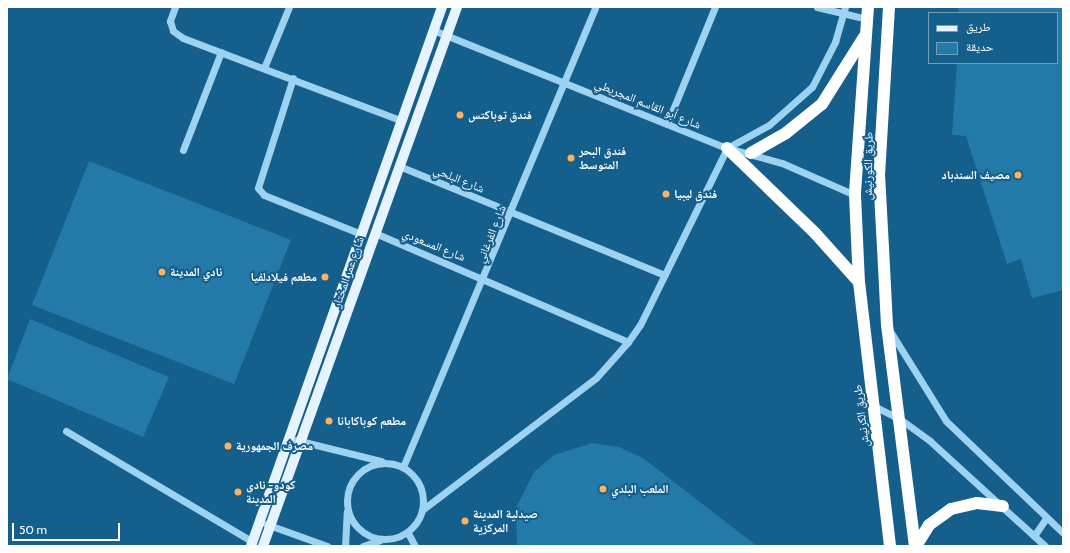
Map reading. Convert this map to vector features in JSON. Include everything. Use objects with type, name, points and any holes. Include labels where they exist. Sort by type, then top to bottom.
[{"type":"highway","name":"طريق الكورنيش","points":[[859,282],[855,195],[868,7]]},
{"type":"highway","name":"طريق الكورنيش","points":[[887,325],[879,174],[889,7]]},
{"type":"highway","points":[[750,153],[786,133],[822,104],[866,35]]},
{"type":"highway","points":[[727,148],[815,233],[859,282]]},
{"type":"highway","name":"طريق الكرنيش","points":[[859,282],[890,546]]},
{"type":"highway","points":[[887,325],[916,546]]},
{"type":"highway","points":[[916,546],[929,525],[951,509],[977,503],[1003,506]]},
{"type":"main road","name":"شارع عمر المختار","points":[[252,544],[291,438],[359,232],[442,7]]},
{"type":"main road","name":"شارع عمر المختار","points":[[263,546],[302,442],[375,233],[457,7]]},
{"type":"street","points":[[175,7],[170,21],[177,34],[220,52],[293,78],[400,120]]},
{"type":"street","points":[[264,68],[289,7]]},
{"type":"street","name":"شارع الفرغاني","points":[[403,467],[485,278],[595,7]]},
{"type":"street","points":[[667,124],[715,7]]},
{"type":"street","points":[[817,7],[844,11],[867,19]]},
{"type":"street","points":[[363,546],[408,532],[422,510],[596,378],[628,342],[665,275],[727,148],[779,118],[812,87],[827,60],[844,11]]},
{"type":"street","name":"شارع أبو القاسم المجريطي","points":[[433,30],[727,148],[750,153],[855,195]]},
{"type":"street","points":[[183,150],[220,52]]},
{"type":"street","points":[[293,78],[258,188],[264,195],[359,232]]},
{"type":"street","name":"شارع البلحي","points":[[399,166],[512,211],[665,275]]},
{"type":"street","name":"شارع المسعودي","points":[[375,233],[485,278],[628,342]]},
{"type":"street","points":[[887,325],[946,421],[1063,533]]},
{"type":"street","points":[[874,406],[900,419],[1003,506],[1045,546]]},
{"type":"street","points":[[66,431],[252,544]]},
{"type":"street","points":[[291,438],[403,467],[420,486],[422,510]]},
{"type":"street","points":[[345,546],[347,512],[346,500],[355,477],[375,464],[387,463]]},
{"type":"street","points":[[347,512],[360,531],[382,540]]},
{"type":"street","points":[[1034,536],[1046,518]]},
{"type":"street","points":[[260,522],[272,525],[326,546]]},
{"type":"street","points":[[408,532],[415,546]]},
{"type":"green space","name":"مصيف السندباد","points":[[958,7],[1063,7],[1063,290],[1032,298],[1021,259],[1007,264],[966,136],[952,135],[957,64],[1058,64],[1058,12],[959,12]]},
{"type":"green space","name":"نادي المدينة","points":[[89,161],[291,240],[234,384],[32,305]]},
{"type":"green space","points":[[30,319],[169,377],[143,437],[7,379]]},
{"type":"green space","name":"الملعب البلدي","points":[[593,443],[619,447],[643,458],[757,546],[517,546],[516,508],[534,472],[554,455]]},
{"type":"place","name":"فندق توباكتس","points":[[460,115]]},
{"type":"place","name":"فندق البحر المتوسط","points":[[571,158]]},
{"type":"place","name":"مصيف السندباد","points":[[1018,175]]},
{"type":"place","name":"فندق ليبيا","points":[[666,194]]},
{"type":"place","name":"نادي المدينة","points":[[162,272]]},
{"type":"place","name":"مطعم فيلادلفيا","points":[[325,277]]},
{"type":"place","name":"مطعم كوباكابانا","points":[[329,421]]},
{"type":"place","name":"مصرف الجمهورية","points":[[228,446]]},
{"type":"place","name":"الملعب البلدي","points":[[603,489]]},
{"type":"place","name":"كودو- نادي المدينة","points":[[238,492]]},
{"type":"place","name":"صيدلية المدينة المركزية","points":[[465,521]]}]
